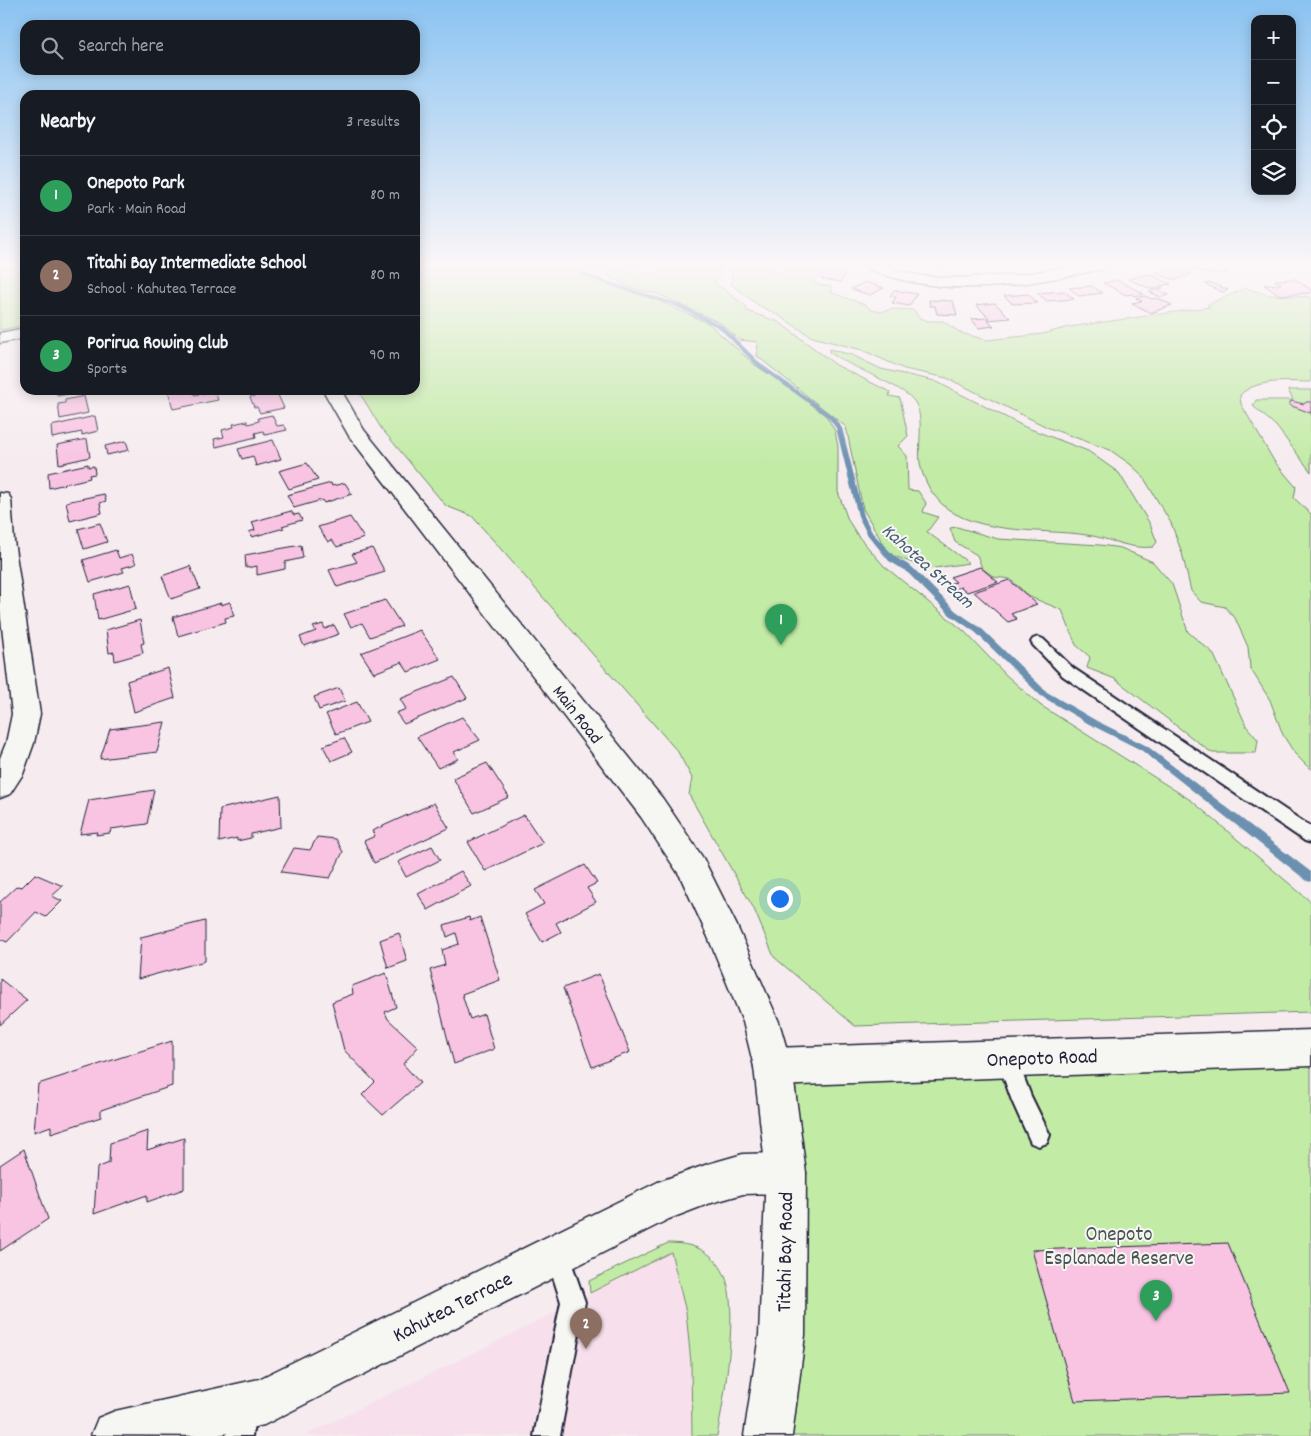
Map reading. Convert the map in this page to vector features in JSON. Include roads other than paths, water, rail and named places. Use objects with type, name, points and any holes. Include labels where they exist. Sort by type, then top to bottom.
[{"type":"street","points":[[0,338],[20,334]]},
{"type":"street","name":"Main Road","points":[[335,395],[356,432],[652,808],[692,868],[725,937],[761,1022],[773,1067]]},
{"type":"street","points":[[0,499],[3,541],[26,714],[20,742],[8,774],[0,786]]},
{"type":"street","name":"Onepoto Road","points":[[773,1067],[1311,1048]]},
{"type":"street","name":"Titahi Bay Road","points":[[768,1436],[782,1334],[786,1173],[773,1067]]},
{"type":"street","name":"Kahutea Terrace","points":[[114,1436],[242,1420],[264,1401],[658,1203],[708,1184],[743,1174],[786,1173]]},
{"type":"lane","points":[[1038,642],[1068,672],[1311,836]]},
{"type":"lane","points":[[1007,1058],[1022,1101],[1039,1135]]},
{"type":"lane","points":[[547,1436],[572,1302],[558,1254]]},
{"type":"waterway","name":"Kahotea Stream","points":[[725,331],[759,365],[830,416],[839,428],[861,516],[869,533],[892,559],[909,569],[953,613],[978,630],[1044,694],[1092,722],[1144,748],[1311,878]]},
{"type":"place","name":"Onepoto Park","points":[[781,645]]},
{"type":"place","name":"Porirua Rowing Club","points":[[1156,1321]]},
{"type":"place","name":"Titahi Bay Intermediate School","points":[[586,1349]]},
{"type":"park label","name":"Onepoto Esplanade Reserve","points":[[1119,1245]]}]
